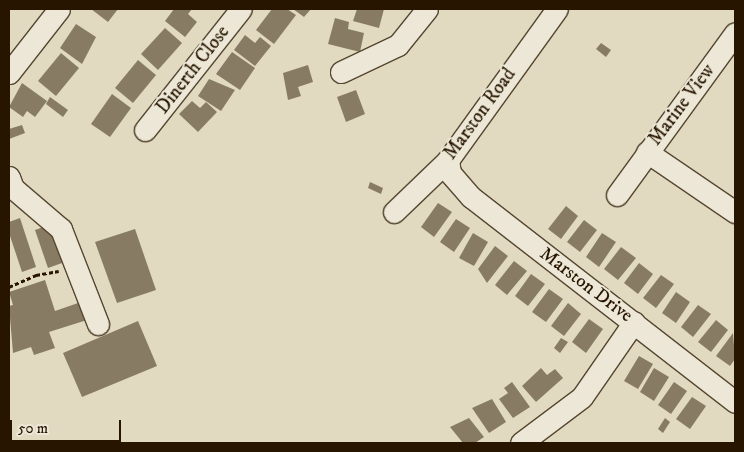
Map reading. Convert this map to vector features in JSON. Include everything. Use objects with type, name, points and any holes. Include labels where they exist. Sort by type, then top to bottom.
[{"type":"street","points":[[9,73],[59,9]]},
{"type":"street","name":"Dinerth Close","points":[[145,130],[241,9]]},
{"type":"street","points":[[341,72],[398,45],[427,9]]},
{"type":"street","name":"Marston Road","points":[[394,212],[448,160],[557,9]]},
{"type":"street","name":"Marine View","points":[[617,195],[735,33]]},
{"type":"street","name":"Marine View","points":[[647,152],[735,212]]},
{"type":"street","name":"Marston Drive","points":[[448,160],[450,173],[470,197],[735,402]]},
{"type":"street","points":[[9,177],[12,188],[61,229],[98,324]]},
{"type":"street","points":[[521,443],[582,397],[634,322]]},
{"type":"path","points":[[9,287],[36,275],[77,269]]},
{"type":"building","points":[[91,9],[118,9],[108,22]]},
{"type":"building","points":[[174,9],[192,9],[188,14],[197,22],[185,37],[165,21]]},
{"type":"building","points":[[272,9],[287,9],[296,15],[274,44],[256,30]]},
{"type":"building","points":[[293,9],[311,9],[304,17]]},
{"type":"building","points":[[357,9],[384,9],[379,28],[353,21]]},
{"type":"building","points":[[335,18],[349,22],[348,29],[364,33],[360,52],[328,44]]},
{"type":"building","points":[[76,24],[96,37],[82,64],[60,48]]},
{"type":"building","points":[[165,28],[182,43],[158,70],[141,54]]},
{"type":"building","points":[[245,35],[255,43],[260,37],[271,46],[255,66],[234,50]]},
{"type":"building","points":[[601,43],[611,50],[606,57],[596,49]]},
{"type":"building","points":[[232,52],[255,68],[240,90],[216,74]]},
{"type":"building","points":[[61,53],[79,68],[56,96],[38,81]]},
{"type":"building","points":[[138,60],[156,75],[133,103],[115,88]]},
{"type":"building","points":[[308,65],[313,82],[298,87],[301,96],[288,100],[283,73]]},
{"type":"building","points":[[209,79],[235,90],[221,111],[198,96]]},
{"type":"building","points":[[22,83],[47,101],[35,117],[27,111],[23,117],[9,107]]},
{"type":"building","points":[[356,90],[365,114],[346,122],[337,97]]},
{"type":"building","points":[[112,94],[131,108],[110,137],[91,124]]},
{"type":"building","points":[[50,97],[68,110],[63,117],[46,104]]},
{"type":"building","points":[[192,101],[200,108],[206,102],[217,112],[198,132],[179,114]]},
{"type":"building","points":[[22,125],[25,133],[9,139],[9,129]]},
{"type":"building","points":[[370,182],[383,188],[381,194],[368,188]]},
{"type":"building","points":[[438,203],[452,212],[434,237],[421,227]]},
{"type":"building","points":[[566,206],[578,216],[561,239],[548,229]]},
{"type":"building","points":[[20,218],[36,267],[22,272],[9,233],[9,222]]},
{"type":"building","points":[[456,219],[470,228],[454,252],[440,242]]},
{"type":"building","points":[[584,220],[597,230],[580,252],[567,242]]},
{"type":"building","points":[[52,224],[65,262],[48,268],[35,230]]},
{"type":"building","points":[[135,229],[156,290],[117,303],[95,242]]},
{"type":"building","points":[[473,233],[488,242],[474,266],[459,258]]},
{"type":"building","points":[[602,233],[616,242],[599,267],[586,257]]},
{"type":"building","points":[[495,246],[508,256],[487,283],[478,269]]},
{"type":"building","points":[[621,247],[636,258],[618,280],[604,269]]},
{"type":"building","points":[[514,261],[527,271],[507,295],[495,285]]},
{"type":"building","points":[[639,263],[653,274],[638,294],[624,283]]},
{"type":"building","points":[[531,274],[545,284],[528,306],[515,296]]},
{"type":"building","points":[[661,275],[674,284],[656,308],[643,298]]},
{"type":"building","points":[[45,280],[55,311],[81,302],[87,320],[49,332],[55,348],[34,355],[31,347],[13,353],[9,306],[13,305],[9,292]]},
{"type":"building","points":[[549,289],[563,299],[546,322],[532,312]]},
{"type":"building","points":[[676,292],[690,302],[676,323],[662,313]]},
{"type":"building","points":[[568,303],[581,314],[564,336],[551,326]]},
{"type":"building","points":[[698,305],[711,314],[693,337],[681,327]]},
{"type":"building","points":[[589,319],[603,329],[586,353],[572,342]]},
{"type":"building","points":[[716,320],[728,330],[711,352],[698,342]]},
{"type":"building","points":[[138,321],[157,366],[82,397],[63,353]]},
{"type":"building","points":[[733,333],[735,359],[730,366],[716,356]]},
{"type":"building","points":[[561,338],[568,342],[560,353],[554,348]]},
{"type":"building","points":[[639,356],[653,364],[638,389],[624,381]]},
{"type":"building","points":[[541,368],[547,375],[555,369],[563,378],[536,402],[522,386]]},
{"type":"building","points":[[654,368],[669,377],[654,401],[640,392]]},
{"type":"building","points":[[512,382],[530,407],[513,418],[499,399],[508,393],[504,388]]},
{"type":"building","points":[[674,382],[687,391],[671,414],[658,405]]},
{"type":"building","points":[[692,397],[706,406],[690,429],[676,419]]},
{"type":"building","points":[[492,399],[506,422],[489,433],[472,408]]},
{"type":"building","points":[[469,418],[484,437],[475,443],[463,443],[450,427]]},
{"type":"building","points":[[665,418],[670,422],[663,433],[658,429]]}]
